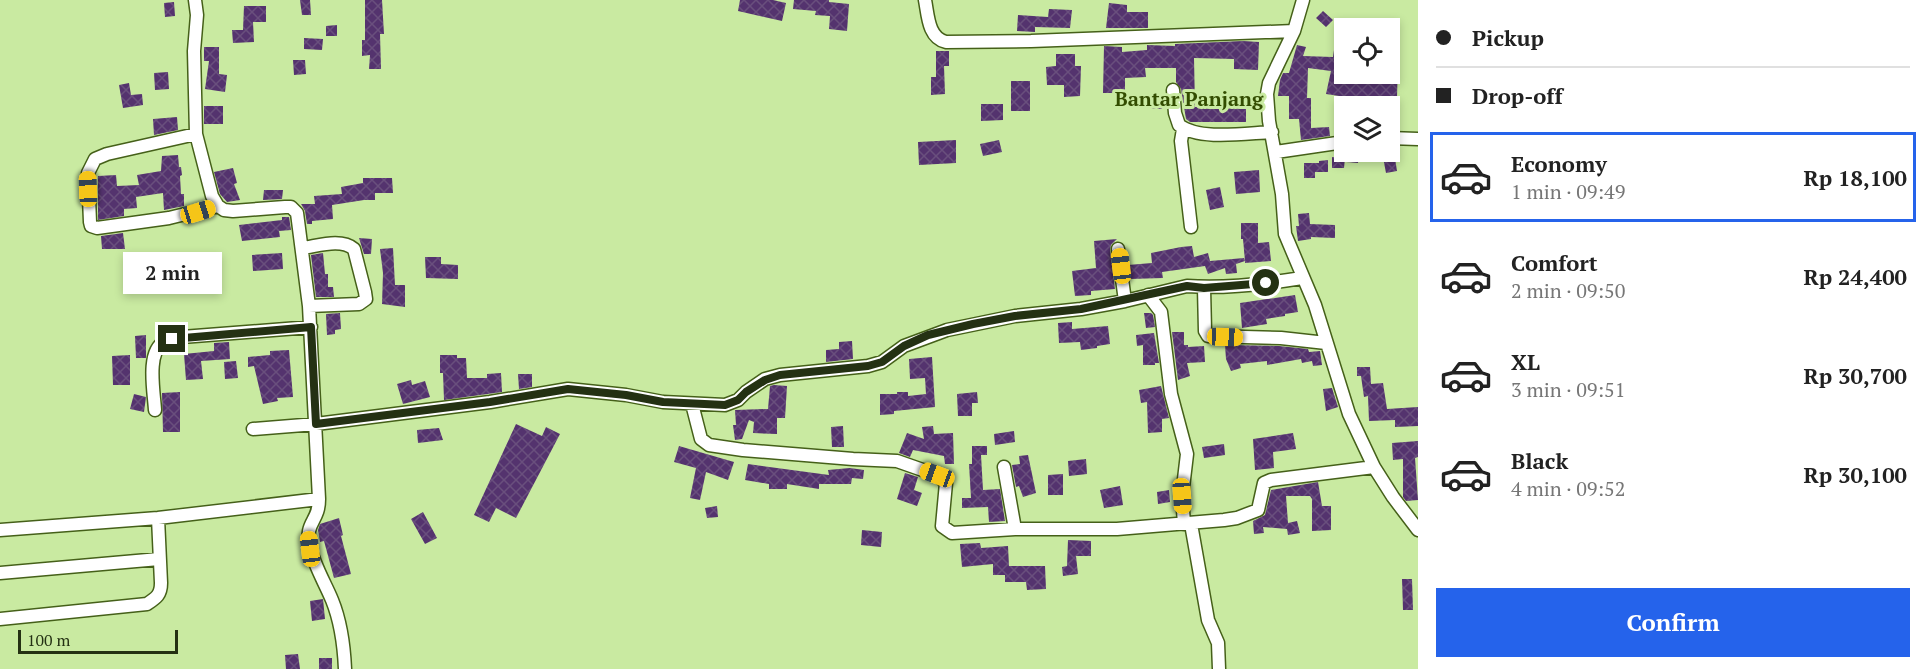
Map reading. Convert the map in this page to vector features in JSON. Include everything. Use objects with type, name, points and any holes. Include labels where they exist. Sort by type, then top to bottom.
[{"type":"street","points":[[195,0],[197,15],[194,51],[196,134],[212,196],[218,206],[224,210],[291,207],[297,213],[311,327],[320,499],[318,515],[309,525],[308,531],[310,549],[333,603],[345,647],[345,669]]},
{"type":"street","points":[[925,0],[932,31],[938,39],[946,42],[1294,31]]},
{"type":"street","points":[[1303,0],[1294,31],[1269,84],[1267,108],[1276,152],[1285,215],[1285,234],[1315,306],[1349,414],[1374,467],[1418,530]]},
{"type":"street","points":[[1173,90],[1175,113],[1179,125],[1191,133],[1272,132]]},
{"type":"street","points":[[1183,129],[1181,141],[1191,228]]},
{"type":"street","points":[[196,134],[107,154],[95,159],[88,173],[91,226],[97,228],[169,218],[218,206]]},
{"type":"street","points":[[1400,138],[1418,138]]},
{"type":"street","points":[[1276,152],[1334,143]]},
{"type":"street","points":[[302,248],[342,243],[354,249],[366,298],[359,304],[309,306]]},
{"type":"street","points":[[1118,249],[1125,301]]},
{"type":"street","points":[[253,429],[316,424],[490,402],[568,389],[626,395],[663,402],[725,405],[738,400],[765,380],[780,375],[868,366],[882,362],[904,346],[947,330],[1015,316],[1081,309],[1125,301],[1187,286],[1204,288],[1302,278]]},
{"type":"street","points":[[1204,288],[1205,331],[1208,336],[1281,338],[1326,343]]},
{"type":"street","points":[[1148,295],[1161,312],[1171,394],[1187,454],[1182,496],[1208,620],[1218,642],[1220,669]]},
{"type":"street","points":[[155,410],[152,363],[159,346],[164,342],[182,337],[311,327]]},
{"type":"street","points":[[692,404],[701,439],[709,445],[853,459],[897,460],[937,475],[946,483],[942,526],[952,533],[1117,529],[1237,518],[1256,511],[1264,483],[1271,480],[1374,467]]},
{"type":"street","points":[[1004,467],[1015,530]]},
{"type":"street","points":[[0,530],[158,518],[320,499]]},
{"type":"street","points":[[0,619],[147,603],[156,598],[161,591],[158,518]]},
{"type":"street","points":[[0,573],[159,559]]},
{"type":"building","points":[[300,0],[310,0],[311,15],[302,15]]},
{"type":"building","points":[[365,0],[382,0],[384,34],[380,34],[381,69],[369,69],[370,55],[362,56],[362,40],[365,40]]},
{"type":"building","points":[[740,0],[773,0],[786,3],[782,21],[738,11]]},
{"type":"building","points":[[794,0],[829,0],[829,2],[849,4],[847,31],[829,29],[830,16],[815,15],[816,11],[793,9]]},
{"type":"building","points":[[174,2],[175,16],[165,17],[164,3]]},
{"type":"building","points":[[1109,3],[1127,5],[1127,12],[1148,12],[1148,28],[1106,28]]},
{"type":"building","points":[[244,6],[266,6],[266,22],[253,22],[254,42],[233,43],[232,30],[243,30]]},
{"type":"building","points":[[1049,9],[1072,10],[1070,28],[1035,27],[1035,32],[1017,31],[1018,15],[1048,17]]},
{"type":"building","points":[[1323,11],[1333,20],[1326,27],[1316,18]]},
{"type":"building","points":[[337,25],[337,36],[326,36],[326,26]]},
{"type":"building","points":[[304,38],[323,39],[322,50],[304,49]]},
{"type":"building","points":[[1259,42],[1258,70],[1234,69],[1234,59],[1194,58],[1195,107],[1224,106],[1224,98],[1246,98],[1246,122],[1190,122],[1186,119],[1181,89],[1176,82],[1176,68],[1145,68],[1146,77],[1125,78],[1125,93],[1103,93],[1104,46],[1122,47],[1122,52],[1147,50],[1147,45],[1175,46],[1175,44]]},
{"type":"building","points":[[1297,45],[1306,47],[1303,56],[1333,57],[1334,50],[1334,84],[1397,84],[1397,96],[1326,94],[1331,71],[1308,68],[1307,98],[1311,98],[1311,128],[1329,127],[1330,136],[1301,140],[1299,119],[1289,119],[1289,96],[1278,96],[1283,73],[1289,73]]},
{"type":"building","points":[[204,47],[219,47],[219,74],[227,75],[225,92],[205,89],[209,61],[204,61]]},
{"type":"building","points":[[936,51],[949,51],[949,66],[944,66],[945,94],[931,95],[931,77],[936,77]]},
{"type":"building","points":[[1056,54],[1075,54],[1075,66],[1081,66],[1080,96],[1064,97],[1064,85],[1047,85],[1046,67],[1056,66]]},
{"type":"building","points":[[293,60],[305,60],[306,74],[294,75]]},
{"type":"building","points":[[168,72],[169,89],[155,90],[154,73]]},
{"type":"building","points":[[1011,81],[1030,81],[1030,111],[1011,111]]},
{"type":"building","points":[[129,83],[131,95],[142,94],[143,105],[123,108],[119,85]]},
{"type":"building","points":[[1149,96],[1163,97],[1162,109],[1149,109]]},
{"type":"building","points":[[981,104],[1003,104],[1003,120],[981,121]]},
{"type":"building","points":[[204,106],[223,106],[223,124],[204,124]]},
{"type":"building","points":[[177,117],[178,130],[154,135],[153,119]]},
{"type":"building","points":[[956,140],[956,163],[919,165],[918,142]]},
{"type":"building","points":[[999,140],[1002,152],[983,156],[980,144]]},
{"type":"building","points":[[178,155],[184,206],[164,210],[163,193],[136,197],[137,208],[124,209],[124,216],[98,220],[98,176],[116,175],[117,186],[139,185],[137,175],[161,171],[162,156]]},
{"type":"building","points":[[1332,157],[1334,162],[1345,162],[1344,168],[1332,168]]},
{"type":"building","points":[[1328,160],[1328,172],[1315,172],[1315,178],[1304,178],[1304,163],[1319,163],[1319,161]]},
{"type":"building","points":[[1384,162],[1396,162],[1397,171],[1386,173]]},
{"type":"building","points":[[233,168],[237,183],[234,184],[240,200],[227,202],[220,194],[214,172]]},
{"type":"building","points":[[1259,170],[1260,192],[1236,194],[1234,172]]},
{"type":"building","points":[[363,178],[392,178],[393,193],[375,193],[375,200],[332,205],[333,219],[312,221],[312,224],[307,224],[305,211],[301,204],[315,204],[314,196],[342,194],[341,187],[363,183]]},
{"type":"building","points":[[1220,187],[1224,207],[1210,210],[1206,190]]},
{"type":"building","points":[[264,190],[283,190],[282,199],[263,200]]},
{"type":"building","points":[[1309,213],[1310,224],[1335,225],[1335,238],[1311,237],[1311,239],[1298,241],[1296,226],[1299,226],[1298,214]]},
{"type":"building","points":[[282,217],[289,217],[291,230],[279,231],[280,237],[242,241],[239,225],[282,220]]},
{"type":"building","points":[[1241,223],[1258,223],[1258,243],[1269,242],[1271,261],[1245,263]]},
{"type":"building","points":[[123,233],[125,249],[102,249],[101,236]]},
{"type":"building","points":[[359,238],[372,239],[371,254],[364,254]]},
{"type":"building","points":[[1117,239],[1111,245],[1110,250],[1115,289],[1091,291],[1091,295],[1075,296],[1072,271],[1096,268],[1094,241]]},
{"type":"building","points":[[1192,246],[1194,257],[1208,253],[1210,261],[1244,258],[1245,261],[1236,264],[1237,273],[1226,274],[1225,268],[1208,274],[1205,266],[1162,272],[1163,278],[1130,279],[1128,265],[1152,263],[1151,253]]},
{"type":"building","points":[[393,248],[395,285],[405,285],[405,307],[382,304],[383,273],[380,249]]},
{"type":"building","points":[[282,253],[283,269],[253,271],[252,255]]},
{"type":"building","points":[[323,253],[325,274],[328,274],[328,287],[333,287],[334,297],[316,297],[311,255]]},
{"type":"building","points":[[425,257],[441,257],[441,264],[458,265],[458,279],[426,278]]},
{"type":"building","points":[[1295,295],[1298,312],[1266,319],[1267,324],[1242,328],[1240,303]]},
{"type":"building","points":[[340,313],[341,329],[335,330],[335,334],[327,335],[326,314]]},
{"type":"building","points":[[1144,313],[1153,315],[1155,327],[1146,328]]},
{"type":"building","points":[[1072,322],[1072,329],[1108,326],[1110,344],[1081,350],[1080,342],[1059,343],[1058,323]]},
{"type":"building","points":[[1172,332],[1184,332],[1184,345],[1188,347],[1204,346],[1205,362],[1187,363],[1190,376],[1178,380]]},
{"type":"building","points":[[1154,333],[1159,363],[1143,365],[1143,345],[1137,346],[1136,335]]},
{"type":"building","points":[[146,335],[146,358],[136,358],[135,336]]},
{"type":"building","points":[[852,341],[853,359],[826,362],[826,350],[839,349],[839,342]]},
{"type":"building","points":[[229,342],[230,359],[201,361],[203,379],[186,380],[184,354],[214,351],[214,343]]},
{"type":"building","points":[[1225,345],[1279,346],[1308,349],[1309,352],[1320,351],[1322,365],[1313,366],[1312,361],[1302,363],[1301,359],[1267,365],[1267,361],[1240,364],[1241,368],[1231,371],[1226,359]]},
{"type":"building","points":[[289,350],[293,397],[277,398],[278,401],[263,404],[254,366],[248,367],[248,357],[270,355],[270,351]]},
{"type":"building","points":[[130,355],[130,385],[113,385],[112,356]]},
{"type":"building","points":[[440,355],[457,355],[457,358],[466,358],[467,378],[487,378],[487,374],[501,373],[502,392],[444,400]]},
{"type":"building","points":[[932,357],[935,407],[894,411],[894,414],[880,415],[880,394],[908,392],[908,396],[926,394],[925,378],[910,379],[909,359]]},
{"type":"building","points":[[236,361],[238,378],[225,379],[224,362]]},
{"type":"building","points":[[1357,367],[1370,367],[1371,384],[1383,383],[1387,409],[1418,407],[1418,426],[1395,427],[1395,420],[1369,421],[1368,396],[1364,397],[1361,376],[1357,376]]},
{"type":"building","points":[[518,374],[532,374],[532,387],[519,389]]},
{"type":"building","points":[[411,380],[412,385],[425,381],[430,397],[403,404],[397,384]]},
{"type":"building","points":[[770,386],[787,386],[785,418],[777,418],[777,434],[753,433],[754,422],[749,420],[742,439],[735,440],[733,425],[736,425],[735,410],[768,409]]},
{"type":"building","points":[[1161,386],[1169,418],[1162,419],[1162,432],[1148,433],[1147,402],[1141,403],[1139,390]]},
{"type":"building","points":[[1332,388],[1338,407],[1326,411],[1323,389]]},
{"type":"building","points":[[180,392],[180,432],[163,432],[162,393]]},
{"type":"building","points":[[977,392],[978,403],[972,403],[972,416],[958,416],[957,394]]},
{"type":"building","points":[[134,394],[146,397],[144,412],[130,409]]},
{"type":"building","points":[[516,424],[542,436],[546,427],[560,434],[516,518],[496,508],[489,522],[474,515]]},
{"type":"building","points":[[843,426],[844,447],[832,447],[831,427]]},
{"type":"building","points":[[933,426],[934,434],[953,433],[954,464],[945,464],[944,456],[913,450],[910,457],[899,453],[907,433],[924,439],[922,427]]},
{"type":"building","points":[[439,428],[443,440],[418,443],[417,430]]},
{"type":"building","points":[[1014,431],[1015,442],[995,445],[994,434]]},
{"type":"building","points":[[1293,433],[1296,449],[1273,452],[1274,468],[1255,470],[1253,439]]},
{"type":"building","points":[[1418,441],[1418,457],[1415,458],[1418,500],[1406,501],[1403,497],[1403,459],[1393,460],[1392,443]]},
{"type":"building","points":[[1224,444],[1225,455],[1204,458],[1202,447]]},
{"type":"building","points":[[679,446],[734,462],[728,480],[706,472],[700,500],[690,498],[696,468],[674,462]]},
{"type":"building","points":[[972,446],[987,446],[987,455],[981,455],[983,490],[1000,489],[1005,521],[989,522],[988,507],[962,508],[962,498],[971,498],[969,464],[972,464]]},
{"type":"building","points":[[1028,455],[1036,493],[1023,497],[1019,486],[1016,487],[1012,465],[1020,464],[1019,456]]},
{"type":"building","points":[[1086,459],[1087,474],[1069,476],[1068,461]]},
{"type":"building","points":[[748,464],[829,475],[828,470],[850,468],[864,470],[863,479],[852,478],[851,484],[819,484],[819,489],[787,484],[787,489],[769,489],[769,484],[745,480]]},
{"type":"building","points":[[905,473],[918,477],[914,490],[922,493],[917,506],[897,499]]},
{"type":"building","points":[[1063,474],[1063,495],[1048,495],[1048,475]]},
{"type":"building","points":[[1318,482],[1322,506],[1331,506],[1331,530],[1312,531],[1312,499],[1310,496],[1286,496],[1288,523],[1297,521],[1300,533],[1288,535],[1287,529],[1263,527],[1264,533],[1254,534],[1253,521],[1265,515],[1271,490]]},
{"type":"building","points":[[1120,486],[1123,505],[1104,508],[1100,490]]},
{"type":"building","points":[[1169,490],[1170,502],[1158,504],[1157,492]]},
{"type":"building","points":[[717,506],[718,517],[707,518],[705,508]]},
{"type":"building","points":[[423,512],[437,538],[425,544],[411,519]]},
{"type":"building","points":[[339,518],[343,535],[341,536],[351,574],[334,578],[324,541],[320,542],[318,530],[320,524]]},
{"type":"building","points":[[862,530],[882,532],[881,547],[861,545]]},
{"type":"building","points":[[1068,540],[1091,541],[1091,556],[1076,556],[1078,574],[1063,576],[1062,567],[1067,566]]},
{"type":"building","points":[[980,543],[981,548],[1008,546],[1009,566],[1045,566],[1046,589],[1027,590],[1026,582],[1005,582],[1005,575],[993,575],[993,564],[962,567],[960,544]]},
{"type":"building","points":[[1402,579],[1412,579],[1413,610],[1403,610]]},
{"type":"building","points":[[323,599],[325,619],[312,621],[310,601]]},
{"type":"building","points":[[298,654],[300,669],[286,669],[285,655]]},
{"type":"building","points":[[319,658],[332,658],[332,669],[319,669]]},
{"type":"district","name":"Bantar Panjang","points":[[1189,98]]},
{"type":"route","points":[[172,339],[311,327],[316,424],[490,402],[568,389],[626,395],[663,402],[725,405],[738,400],[765,380],[780,375],[868,366],[882,362],[904,346],[928,335],[960,327],[1015,316],[1081,309],[1187,286],[1204,288],[1266,283]]}]
